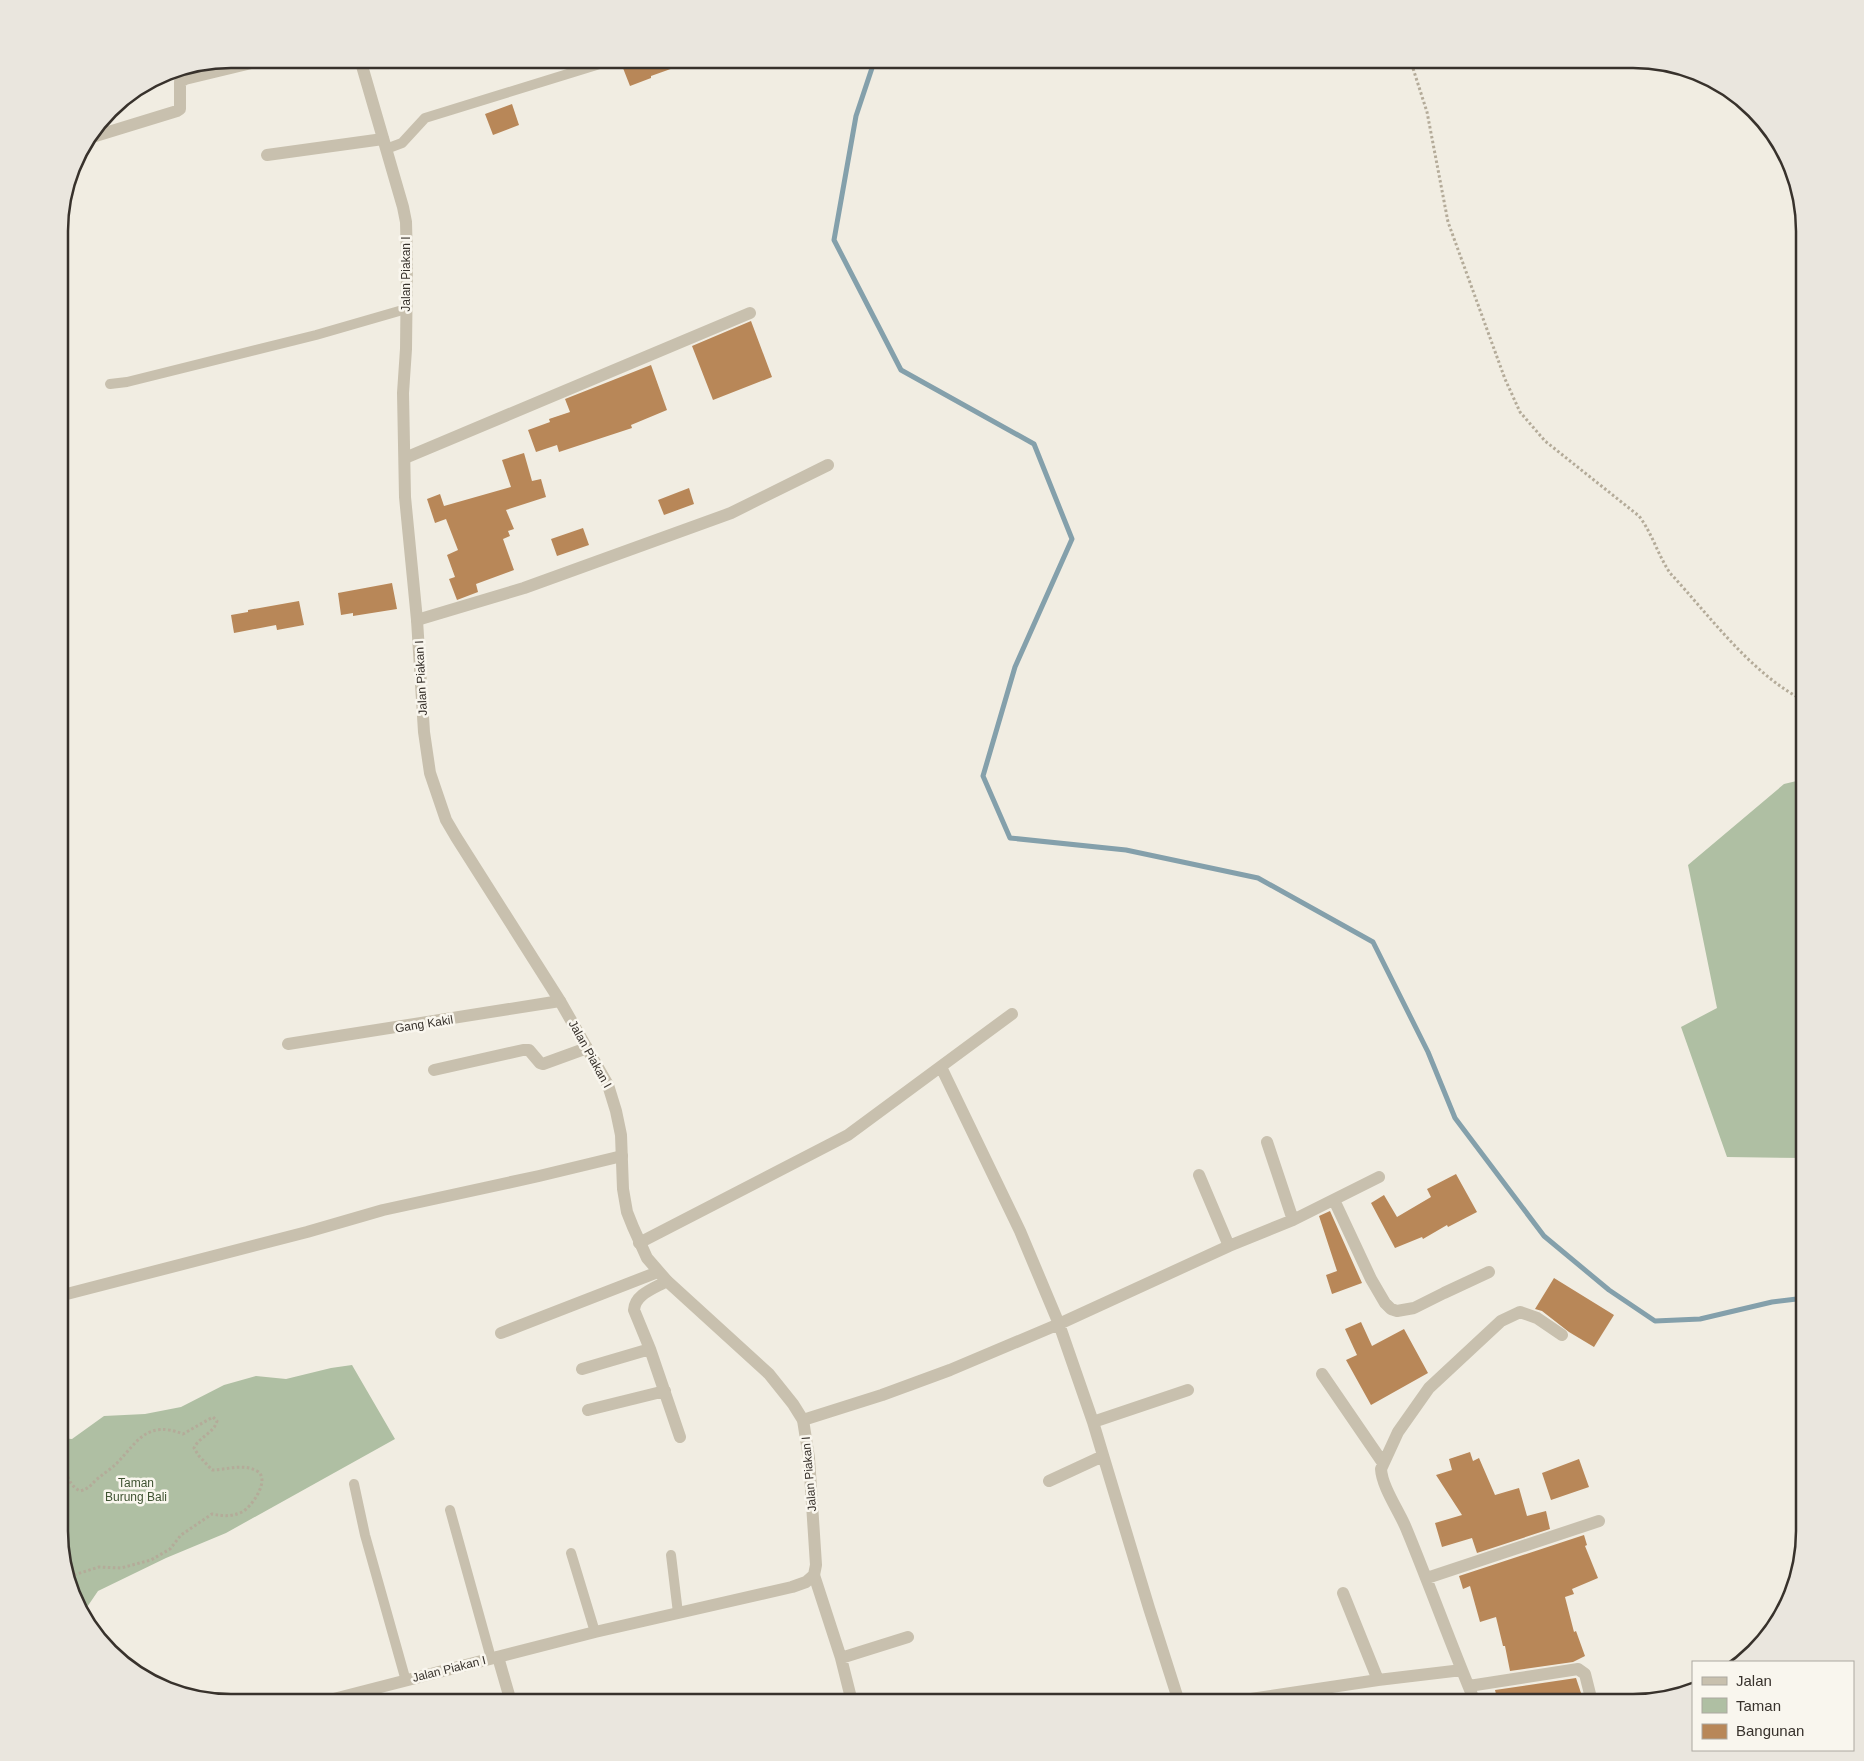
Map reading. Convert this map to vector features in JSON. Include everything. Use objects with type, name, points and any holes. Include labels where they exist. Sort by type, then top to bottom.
[{"type":"street","points":[[98,135],[177,111],[181,105],[180,82],[185,79],[231,68]]},
{"type":"street","name":"Jalan Piakan I","points":[[353,1694],[595,1632],[792,1587],[806,1582],[814,1576],[816,1565],[811,1481],[803,1420],[769,1374],[662,1276],[647,1258],[627,1212],[623,1189],[622,1135],[608,1085],[560,1001],[446,820],[430,773],[424,732],[417,620],[405,497],[403,393],[406,309],[406,222],[363,68]]},
{"type":"street","points":[[266,156],[385,144]]},
{"type":"street","points":[[405,458],[750,313]]},
{"type":"street","points":[[417,620],[524,588],[731,513],[828,466]]},
{"type":"street","name":"Gang Kakil","points":[[288,1044],[560,1001]]},
{"type":"street","points":[[639,1243],[848,1135],[1012,1014]]},
{"type":"street","points":[[434,1070],[523,1050],[529,1050],[543,1064],[587,1048]]},
{"type":"street","points":[[941,1067],[1020,1231],[1060,1324],[1093,1422],[1177,1694]]},
{"type":"street","points":[[1267,1142],[1293,1220]]},
{"type":"street","points":[[68,1294],[307,1232],[383,1210],[622,1156]]},
{"type":"street","points":[[1199,1175],[1229,1246]]},
{"type":"street","points":[[803,1420],[882,1395],[950,1370],[1060,1324],[1229,1246],[1293,1220],[1379,1177]]},
{"type":"street","points":[[1334,1200],[1371,1279],[1385,1303],[1391,1309],[1397,1311],[1414,1308],[1489,1272]]},
{"type":"street","points":[[501,1333],[662,1276]]},
{"type":"street","points":[[662,1276],[640,1297],[635,1304],[634,1310],[650,1349],[680,1437]]},
{"type":"street","points":[[1472,1694],[1427,1578],[1381,1473],[1383,1463],[1398,1432],[1429,1388],[1501,1321],[1520,1312],[1537,1318],[1562,1335]]},
{"type":"street","points":[[582,1369],[650,1349]]},
{"type":"street","points":[[1322,1374],[1383,1463]]},
{"type":"street","points":[[1093,1422],[1188,1390]]},
{"type":"street","points":[[588,1410],[664,1391]]},
{"type":"street","points":[[1049,1481],[1103,1456]]},
{"type":"street","points":[[1427,1578],[1599,1521]]},
{"type":"street","points":[[814,1576],[841,1658],[850,1694]]},
{"type":"street","points":[[1343,1593],[1378,1680]]},
{"type":"street","points":[[841,1658],[908,1637]]},
{"type":"street","points":[[495,1658],[509,1694]]},
{"type":"street","points":[[1469,1686],[1578,1669],[1585,1674],[1590,1694]]},
{"type":"street","points":[[1284,1694],[1462,1670]]},
{"type":"lane","points":[[385,144],[402,143],[425,118],[587,68]]},
{"type":"lane","points":[[110,384],[127,382],[316,335],[406,309]]},
{"type":"lane","points":[[354,1484],[365,1535],[406,1680]]},
{"type":"lane","points":[[450,1510],[495,1658]]},
{"type":"lane","points":[[571,1554],[595,1632]]},
{"type":"lane","points":[[671,1555],[678,1613]]},
{"type":"path","points":[[1413,68],[1427,112],[1448,222],[1505,379],[1520,412],[1545,442],[1638,516],[1644,524],[1663,563],[1677,580],[1754,665],[1786,692],[1796,697]]},
{"type":"path","points":[[68,1476],[75,1488],[80,1491],[89,1488],[108,1472],[139,1437],[150,1432],[163,1430],[183,1434],[214,1417],[217,1421],[216,1425],[197,1442],[194,1448],[199,1456],[212,1470],[233,1467],[247,1468],[257,1471],[262,1475],[263,1481],[256,1498],[243,1511],[228,1517],[212,1514],[181,1535],[170,1549],[151,1560],[120,1568],[99,1567],[74,1576]]},
{"type":"green space","points":[[1796,781],[1796,1158],[1727,1157],[1681,1027],[1717,1008],[1688,865],[1784,784]]},
{"type":"green space","name":"Taman Burung Bali","points":[[352,1365],[395,1439],[226,1533],[166,1558],[98,1591],[87,1607],[73,1573],[68,1542],[68,1439],[72,1439],[104,1416],[145,1414],[181,1407],[224,1385],[256,1376],[286,1379]]},
{"type":"building","points":[[623,68],[673,68],[651,76],[651,78],[630,86]]},
{"type":"building","points":[[512,104],[519,125],[493,135],[485,114]]},
{"type":"building","points":[[751,321],[772,377],[713,400],[692,346]]},
{"type":"building","points":[[651,365],[667,410],[631,425],[632,428],[559,452],[557,445],[536,452],[528,430],[550,422],[549,419],[570,412],[565,399]]},
{"type":"building","points":[[524,453],[532,481],[541,479],[546,497],[506,510],[514,529],[508,531],[510,536],[503,539],[514,570],[476,584],[478,592],[457,600],[449,579],[455,577],[447,555],[458,550],[446,519],[435,523],[427,499],[440,494],[444,506],[511,487],[502,460]]},
{"type":"building","points":[[689,488],[694,504],[664,515],[658,500]]},
{"type":"building","points":[[583,528],[589,545],[557,556],[551,539]]},
{"type":"building","points":[[392,583],[397,609],[353,616],[353,613],[341,615],[338,593]]},
{"type":"building","points":[[299,601],[304,625],[277,630],[276,625],[234,633],[231,615]]},
{"type":"building","points":[[1456,1174],[1477,1212],[1448,1227],[1447,1225],[1423,1239],[1422,1237],[1395,1248],[1371,1203],[1384,1195],[1397,1217],[1431,1197],[1427,1189]]},
{"type":"building","points":[[1330,1211],[1362,1283],[1332,1294],[1326,1275],[1337,1271],[1319,1216]]},
{"type":"building","points":[[1554,1278],[1614,1315],[1594,1347],[1569,1332],[1542,1311],[1535,1309]]},
{"type":"building","points":[[1361,1322],[1372,1346],[1404,1329],[1428,1373],[1371,1405],[1346,1360],[1357,1355],[1345,1329]]},
{"type":"building","points":[[1470,1452],[1473,1461],[1479,1458],[1495,1495],[1519,1488],[1527,1516],[1546,1511],[1550,1529],[1477,1553],[1472,1538],[1442,1547],[1435,1523],[1462,1515],[1436,1475],[1452,1470],[1449,1459]]},
{"type":"building","points":[[1579,1459],[1589,1487],[1551,1500],[1542,1473]]},
{"type":"building","points":[[1584,1535],[1587,1545],[1585,1546],[1598,1578],[1572,1589],[1574,1594],[1565,1597],[1574,1632],[1576,1631],[1585,1656],[1573,1662],[1510,1671],[1496,1617],[1480,1622],[1470,1586],[1463,1589],[1459,1576]]},
{"type":"building","points":[[1576,1678],[1581,1694],[1496,1694],[1495,1690]]},
{"type":"waterway","points":[[872,68],[856,116],[834,240],[901,370],[1034,444],[1072,539],[1015,667],[983,776],[1010,838],[1126,850],[1258,878],[1373,942],[1428,1052],[1455,1118],[1544,1236],[1609,1290],[1655,1321],[1700,1319],[1772,1302],[1796,1299]]}]
